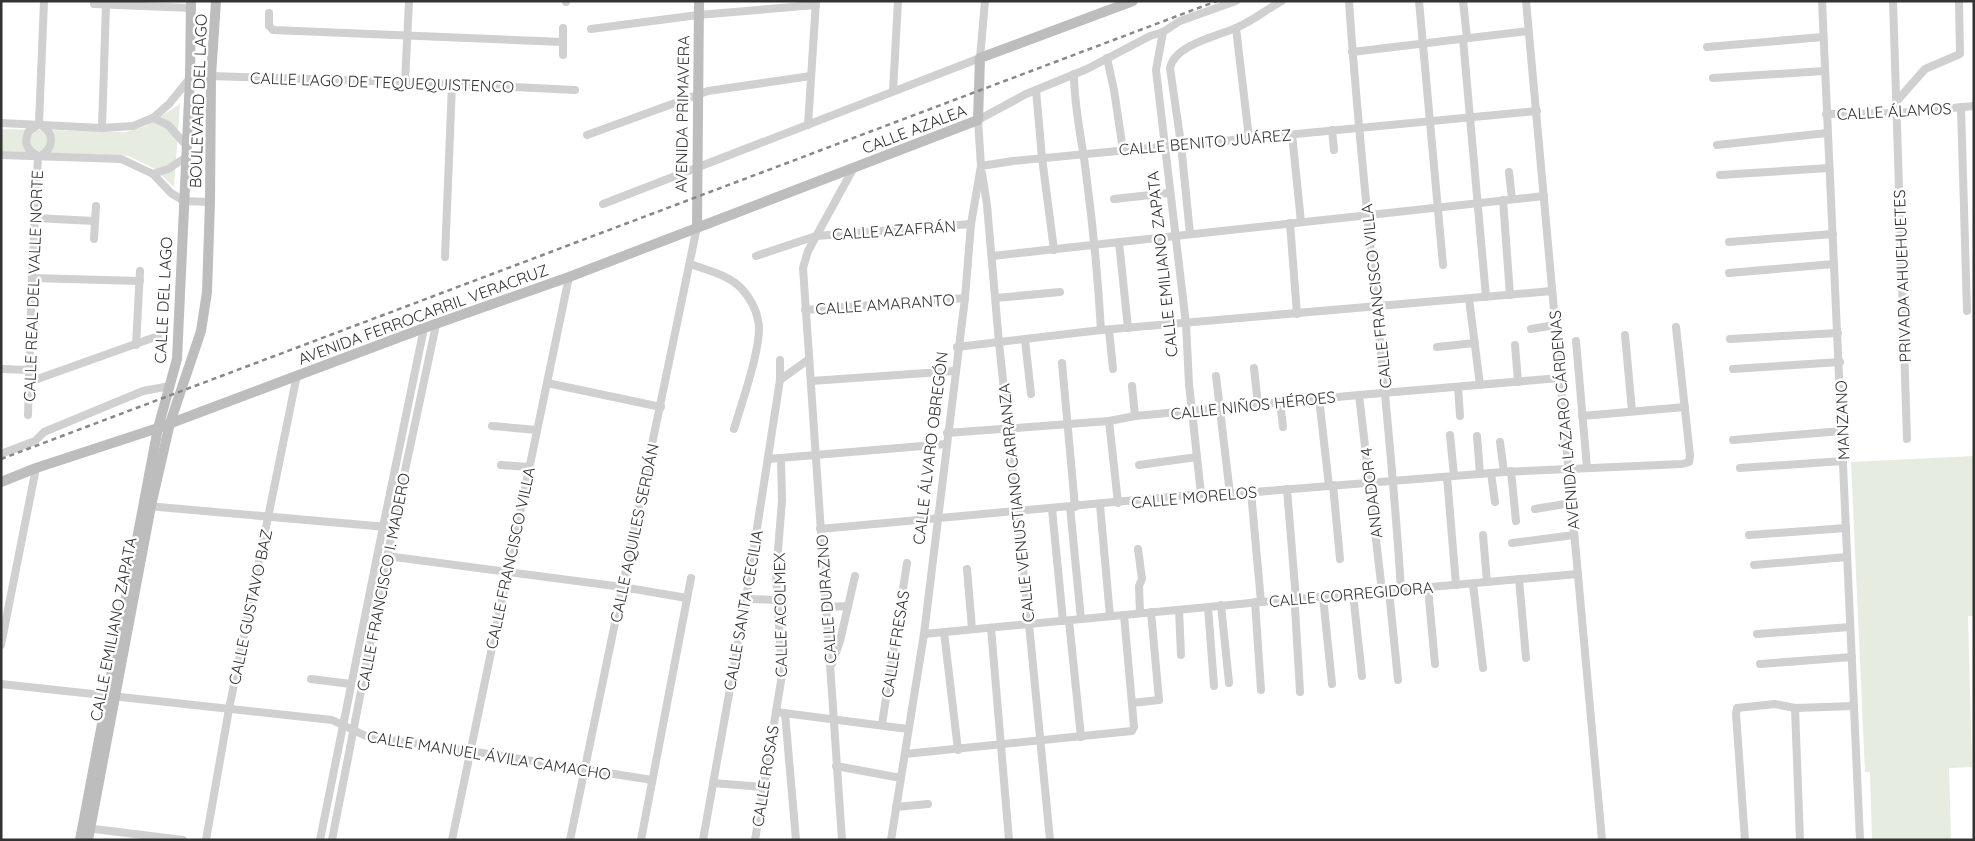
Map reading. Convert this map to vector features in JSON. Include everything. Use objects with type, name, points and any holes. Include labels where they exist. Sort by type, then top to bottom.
[{"type":"street","points":[[40,124],[44,1]]},
{"type":"street","name":"BOULEVARD DEL LAGO","points":[[210,202],[211,76],[216,1]]},
{"type":"street","points":[[405,82],[409,1]]},
{"type":"street","name":"AVENIDA PRIMAVERA","points":[[697,227],[698,1]]},
{"type":"street","points":[[893,91],[898,1]]},
{"type":"street","points":[[980,58],[985,1]]},
{"type":"street","points":[[978,120],[1036,90],[1074,74],[1150,36],[1163,32],[1180,21],[1236,1]]},
{"type":"street","points":[[1190,234],[1181,144],[1170,68],[1171,62],[1174,57],[1202,40],[1236,28],[1271,4],[1282,1]]},
{"type":"street","name":"CALLE FRANCISCO VILLA","points":[[1349,1],[1352,52],[1394,481],[1401,590]]},
{"type":"street","points":[[1419,1],[1443,265]]},
{"type":"street","points":[[1463,1],[1470,117],[1486,297]]},
{"type":"street","name":"AVENIDA LÁZARO CÁRDENAS","points":[[1526,1],[1602,840]]},
{"type":"street","name":"MANZANO","points":[[1822,1],[1826,114],[1840,362],[1860,840]]},
{"type":"street","name":"PRIVADA AHUEHUETES","points":[[1893,1],[1907,439]]},
{"type":"street","points":[[1896,102],[1925,69],[1960,54],[1958,1]]},
{"type":"street","points":[[603,204],[1127,2]]},
{"type":"street","points":[[591,29],[816,3],[808,125]]},
{"type":"street","points":[[94,4],[191,5]]},
{"type":"street","points":[[102,128],[106,4]]},
{"type":"street","name":"BOULEVARD DEL LAGO","points":[[184,201],[190,78],[191,5]]},
{"type":"street","points":[[269,13],[270,29],[563,42]]},
{"type":"street","points":[[563,28],[563,55]]},
{"type":"street","points":[[1236,28],[1249,138]]},
{"type":"street","points":[[1352,52],[1528,31]]},
{"type":"street","name":"CALLE EMILIANO ZAPATA","points":[[1163,32],[1156,70],[1169,193],[1186,324],[1192,412],[1201,494]]},
{"type":"street","points":[[1707,47],[1823,37]]},
{"type":"street","name":"CALLE ÁLVARO OBREGÓN","points":[[891,840],[924,634],[971,224],[981,166],[978,120],[980,58]]},
{"type":"street","points":[[1107,58],[1114,90],[1122,150]]},
{"type":"street","points":[[1713,78],[1824,71]]},
{"type":"street","points":[[1074,74],[1074,102],[1084,154],[1105,330],[1113,369]]},
{"type":"street","name":"CALLE LAGO DE TEQUEQUISTENCO","points":[[190,78],[211,76],[405,82],[575,90]]},
{"type":"street","points":[[587,135],[708,91],[811,76]]},
{"type":"street","points":[[1,123],[102,128],[133,126],[153,118],[169,104],[190,78]]},
{"type":"street","points":[[445,257],[452,84]]},
{"type":"street","points":[[1036,90],[1042,158],[1054,250]]},
{"type":"street","name":"CALLE ÁLAMOS","points":[[1826,114],[1897,113],[1974,106]]},
{"type":"street","points":[[1962,107],[1967,312]]},
{"type":"street","name":"CALLE BENITO JUÁREZ","points":[[981,166],[1181,144],[1537,110]]},
{"type":"street","points":[[153,118],[168,125],[186,145]]},
{"type":"street","name":"CALLE AZALEA","points":[[809,359],[803,268],[808,251],[853,169],[978,120]]},
{"type":"street","points":[[40,124],[47,129],[52,137],[51,146],[46,153],[38,156],[32,153],[26,143],[29,130],[40,124]]},
{"type":"street","points":[[1332,130],[1334,150]]},
{"type":"street","points":[[1716,145],[1827,133]]},
{"type":"street","points":[[1292,134],[1301,222]]},
{"type":"street","points":[[1,155],[121,159],[153,174],[171,193],[184,201],[210,202]]},
{"type":"street","name":"CALLE REAL DEL VALLE NORTE","points":[[28,415],[38,156]]},
{"type":"street","points":[[153,174],[168,169],[186,158]]},
{"type":"street","name":"CALLE VENUSTIANO CARRANZA","points":[[981,166],[988,206],[999,343],[1050,840]]},
{"type":"street","points":[[1720,176],[1829,168]]},
{"type":"street","name":"AVENIDA FERROCARRIL VERACRUZ","points":[[1,482],[36,468],[158,428],[424,328],[569,277],[853,169]]},
{"type":"street","points":[[1509,172],[1512,199]]},
{"type":"street","points":[[1114,199],[1169,193]]},
{"type":"street","points":[[992,256],[1544,196]]},
{"type":"street","points":[[1503,200],[1510,295]]},
{"type":"street","name":"CALLE DEL LAGO","points":[[158,428],[176,363],[184,201]]},
{"type":"street","name":"CALLE DEL LAGO","points":[[170,423],[201,331],[207,292],[210,202]]},
{"type":"street","points":[[94,239],[96,206]]},
{"type":"street","points":[[35,218],[95,221]]},
{"type":"street","points":[[1290,223],[1297,314]]},
{"type":"street","name":"CALLE AZAFRÁN","points":[[756,256],[816,236],[971,224]]},
{"type":"street","name":"CALLE AQUILES SERDÁN","points":[[570,840],[697,227]]},
{"type":"street","points":[[1729,242],[1833,234]]},
{"type":"street","points":[[1119,242],[1128,328]]},
{"type":"street","points":[[690,264],[721,275],[741,288],[752,304],[759,320],[759,337],[734,429]]},
{"type":"street","points":[[1729,273],[1834,264]]},
{"type":"street","points":[[136,344],[140,271]]},
{"type":"street","name":"CALLE FRANCISCO VILLA","points":[[452,840],[506,572],[569,277]]},
{"type":"street","points":[[32,278],[140,281]]},
{"type":"street","points":[[957,347],[1105,330],[1552,291]]},
{"type":"street","points":[[996,298],[1060,292]]},
{"type":"street","name":"CALLE AMARANTO","points":[[805,310],[964,298]]},
{"type":"street","points":[[1469,299],[1480,384]]},
{"type":"street","name":"CALLE FRANCISCO I. MADERO","points":[[332,840],[387,556],[436,324]]},
{"type":"street","points":[[1531,329],[1555,326]]},
{"type":"street","points":[[1582,416],[1684,407],[1676,327]]},
{"type":"street","name":"CALLE FRANCISCO I. MADERO","points":[[320,840],[382,527],[424,328]]},
{"type":"street","points":[[1730,339],[1838,333]]},
{"type":"street","points":[[1625,335],[1632,411]]},
{"type":"street","points":[[29,382],[158,336]]},
{"type":"street","points":[[1025,340],[1031,394]]},
{"type":"street","points":[[1576,341],[1587,468]]},
{"type":"street","points":[[1437,347],[1474,343]]},
{"type":"street","points":[[1515,345],[1518,382]]},
{"type":"street","points":[[780,380],[809,359]]},
{"type":"street","name":"CALLE DURAZNO","points":[[809,359],[842,840]]},
{"type":"street","name":"CALLE SANTA CECILIA","points":[[703,840],[746,599],[780,380],[780,360]]},
{"type":"street","points":[[1733,369],[1840,362]]},
{"type":"street","points":[[176,363],[189,365]]},
{"type":"street","points":[[1062,363],[1081,619]]},
{"type":"street","points":[[1254,368],[1258,405]]},
{"type":"street","points":[[1,369],[30,370]]},
{"type":"street","points":[[811,381],[954,371]]},
{"type":"street","name":"CALLE GUSTAVO BAZ","points":[[206,840],[229,709],[297,375]]},
{"type":"street","points":[[1216,376],[1230,494]]},
{"type":"street","name":"CALLE NIÑOS HÉROES","points":[[948,434],[1110,420],[1319,398],[1560,378]]},
{"type":"street","points":[[547,383],[661,407]]},
{"type":"street","points":[[1,454],[35,441],[44,432],[134,395],[170,386]]},
{"type":"street","points":[[1132,386],[1135,416]]},
{"type":"street","points":[[1458,386],[1460,416]]},
{"type":"street","name":"ANDADOR 4","points":[[1359,395],[1398,680]]},
{"type":"street","points":[[1319,398],[1340,559]]},
{"type":"street","points":[[1280,402],[1283,427]]},
{"type":"street","name":"CALLE MORELOS","points":[[820,529],[1100,505],[1201,494],[1230,494],[1568,468],[1615,468],[1682,464],[1689,462],[1684,407]]},
{"type":"street","points":[[1110,420],[1118,503]]},
{"type":"street","name":"CALLE EMILIANO ZAPATA","points":[[147,506],[170,423]]},
{"type":"street","points":[[492,426],[537,430]]},
{"type":"street","name":"CALLE EMILIANO ZAPATA","points":[[80,840],[86,828],[112,696],[147,506],[158,428]]},
{"type":"street","points":[[1733,440],[1842,431]]},
{"type":"street","points":[[1450,435],[1450,476],[1456,585]]},
{"type":"street","points":[[1477,436],[1480,474]]},
{"type":"street","points":[[1500,442],[1516,521]]},
{"type":"street","points":[[768,459],[946,444]]},
{"type":"street","name":"CALLE ACOLMEX","points":[[776,712],[782,675],[776,575],[782,501],[781,458]]},
{"type":"street","points":[[1139,465],[1197,458]]},
{"type":"street","points":[[1740,468],[1843,461]]},
{"type":"street","points":[[501,464],[529,467]]},
{"type":"street","points":[[1,645],[36,468]]},
{"type":"street","points":[[1491,473],[1495,502]]},
{"type":"street","points":[[1287,489],[1296,599],[1300,692]]},
{"type":"street","points":[[1251,492],[1261,690]]},
{"type":"street","points":[[1535,509],[1571,503]]},
{"type":"street","points":[[1100,505],[1110,616]]},
{"type":"street","points":[[147,506],[393,528]]},
{"type":"street","points":[[1052,509],[1081,737]]},
{"type":"street","points":[[1749,535],[1846,528]]},
{"type":"street","points":[[1483,535],[1487,582]]},
{"type":"street","points":[[1512,543],[1574,535]]},
{"type":"street","points":[[1138,549],[1142,578],[1139,589],[1140,614]]},
{"type":"street","points":[[387,556],[622,587],[687,598]]},
{"type":"street","points":[[1754,565],[1848,557]]},
{"type":"street","name":"CALLE FRESAS","points":[[882,724],[907,563]]},
{"type":"street","points":[[967,569],[972,629]]},
{"type":"street","name":"CALLE CORREGIDORA","points":[[924,634],[1578,574]]},
{"type":"street","points":[[831,667],[840,641],[855,576]]},
{"type":"street","points":[[641,840],[691,578]]},
{"type":"street","points":[[1519,579],[1526,658]]},
{"type":"street","points":[[1474,584],[1482,668]]},
{"type":"street","points":[[1428,588],[1435,664]]},
{"type":"street","points":[[1353,594],[1362,676]]},
{"type":"street","points":[[1323,597],[1332,684]]},
{"type":"street","points":[[746,599],[777,600]]},
{"type":"street","points":[[826,607],[848,606]]},
{"type":"street","points":[[1221,606],[1229,683]]},
{"type":"street","points":[[1208,607],[1214,686]]},
{"type":"street","points":[[1179,610],[1181,655]]},
{"type":"street","points":[[1132,703],[1159,700],[1152,612]]},
{"type":"street","points":[[905,754],[1132,731],[1134,727],[1124,615]]},
{"type":"street","points":[[1757,634],[1850,627]]},
{"type":"street","points":[[991,628],[1008,840]]},
{"type":"street","points":[[944,632],[958,750]]},
{"type":"street","points":[[1760,664],[1852,657]]},
{"type":"street","points":[[311,679],[351,684]]},
{"type":"street","name":"CALLE MANUEL ÁVILA CAMACHO","points":[[1,684],[332,720],[368,738],[470,751],[652,780]]},
{"type":"street","points":[[1745,840],[1737,708],[1775,704],[1795,708],[1854,706]]},
{"type":"street","points":[[1795,708],[1800,840]]},
{"type":"street","points":[[776,712],[882,724],[908,729]]},
{"type":"street","name":"CALLE ROSAS","points":[[755,840],[776,712]]},
{"type":"street","points":[[785,713],[796,840]]},
{"type":"street","points":[[836,766],[901,778]]},
{"type":"street","points":[[713,783],[763,787]]},
{"type":"street","points":[[896,807],[928,804]]},
{"type":"street","points":[[86,828],[183,840]]},
{"type":"street","name":"CALLE EMILIANO ZAPATA","points":[[86,828],[88,840]]},
{"type":"shaded area","points":[[180,104],[174,187],[155,169],[129,156],[1,151],[1,129],[126,132],[146,126]]},
{"type":"shaded area","points":[[1974,456],[1974,616],[1968,616],[1972,767],[1949,768],[1951,840],[1872,840],[1870,772],[1865,772],[1851,462]]},
{"type":"railway","points":[[1,459],[1217,1]]}]
